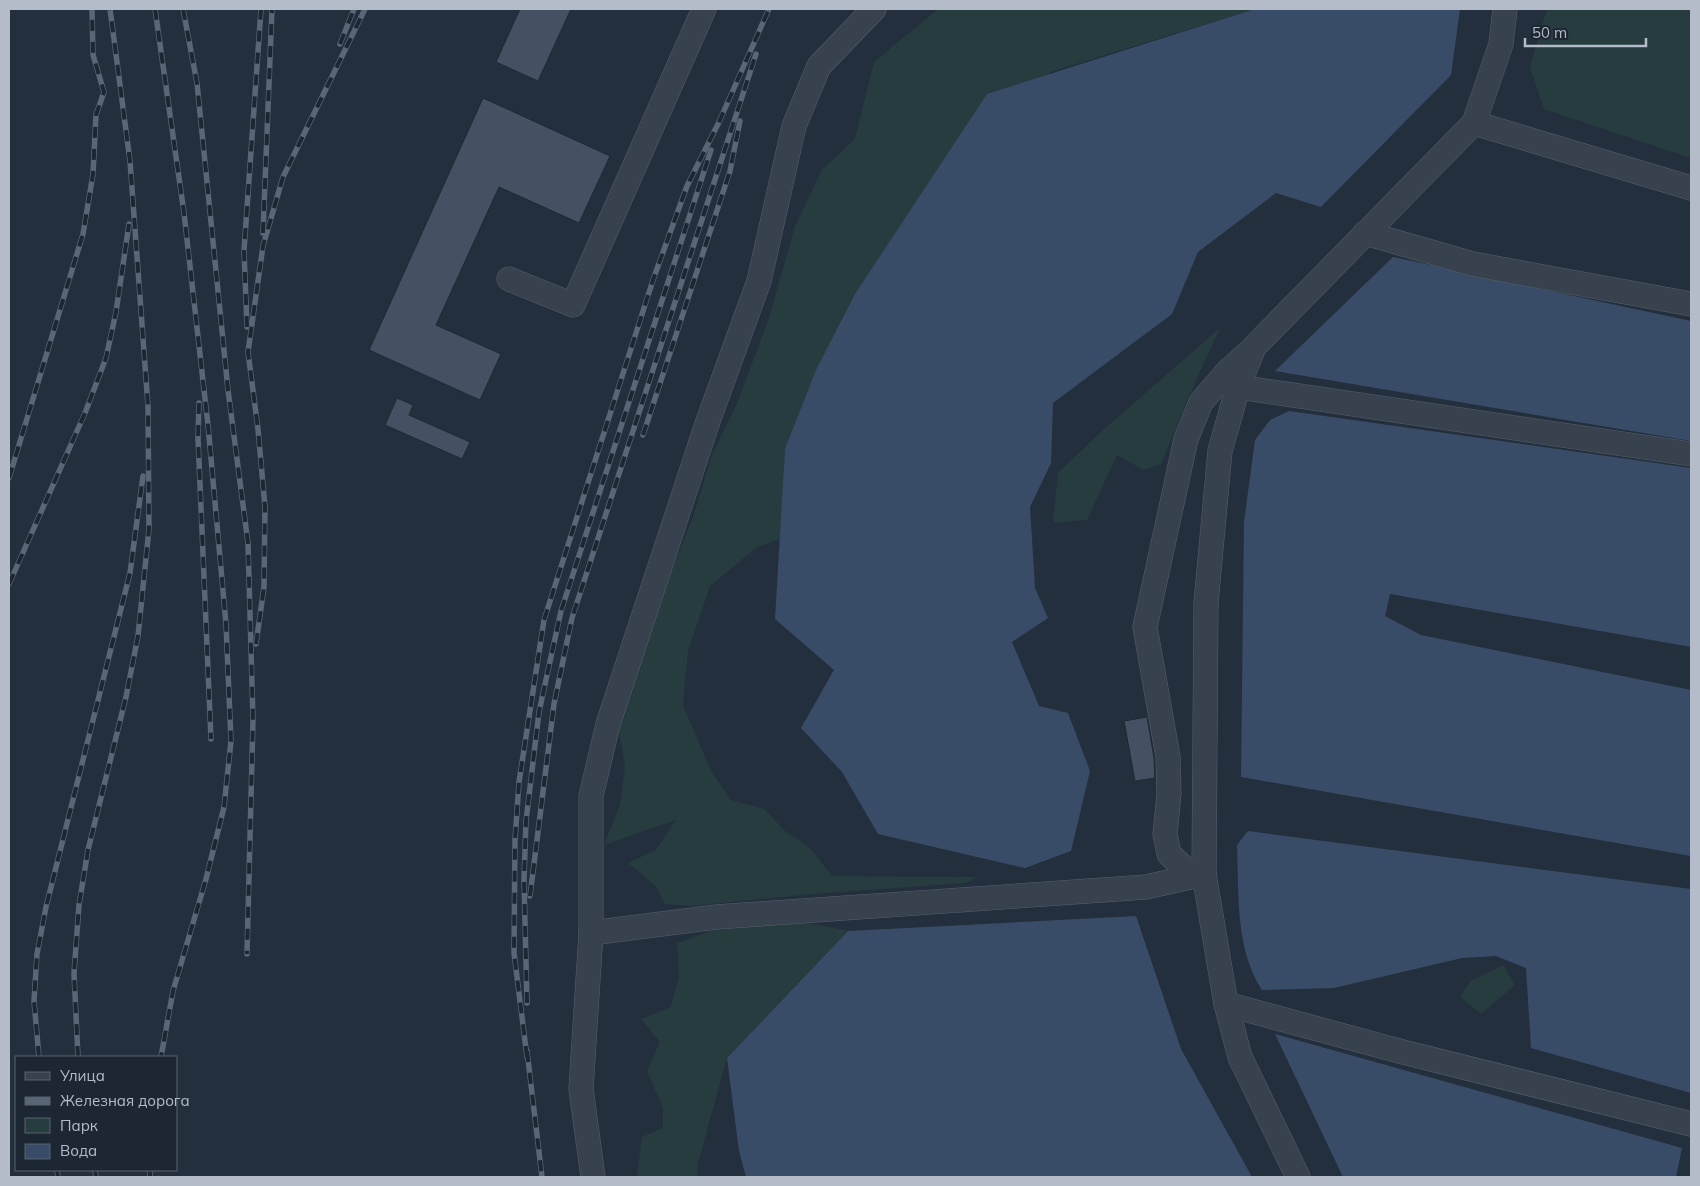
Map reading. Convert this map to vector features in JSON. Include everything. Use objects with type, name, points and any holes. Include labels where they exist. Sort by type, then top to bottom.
[{"type":"lane","points":[[509,279],[573,306],[704,9]]},
{"type":"lane","points":[[593,1177],[581,1090],[591,934],[591,796],[608,724],[705,430],[759,281],[794,126],[819,66],[874,9]]},
{"type":"lane","points":[[1204,874],[1183,867],[1169,854],[1166,834],[1169,794],[1168,757],[1145,627],[1186,439],[1201,402],[1228,371],[1254,347],[1474,123],[1501,44],[1505,9]]},
{"type":"lane","points":[[1474,123],[1691,188]]},
{"type":"lane","points":[[1365,234],[1473,264],[1691,304]]},
{"type":"lane","points":[[1254,347],[1238,387],[1220,451],[1206,603],[1204,874],[1226,1004],[1240,1057],[1298,1177]]},
{"type":"lane","points":[[1238,387],[1691,454]]},
{"type":"lane","points":[[591,934],[716,917],[1146,887],[1204,874]]},
{"type":"lane","points":[[1226,1004],[1399,1051],[1691,1124]]},
{"type":"green space","points":[[938,9],[1255,9],[1050,72],[785,449],[780,539],[757,547],[710,586],[688,651],[683,705],[712,773],[731,800],[764,809],[785,831],[811,849],[832,876],[977,877],[966,883],[813,894],[692,906],[665,904],[656,886],[628,863],[656,850],[676,820],[604,845],[620,805],[625,766],[618,726],[654,614],[693,517],[712,455],[736,406],[769,318],[795,226],[822,170],[855,139],[874,62]]},
{"type":"green space","points":[[1547,9],[1691,9],[1691,158],[1544,109],[1530,67]]},
{"type":"green space","points":[[1220,328],[1161,464],[1144,470],[1117,455],[1087,520],[1053,523],[1058,473],[1103,430]]},
{"type":"green space","points":[[799,921],[848,931],[727,1058],[698,1163],[697,1177],[637,1177],[642,1137],[663,1128],[663,1108],[647,1071],[660,1042],[641,1019],[671,1007],[679,977],[677,943],[714,930]]},
{"type":"green space","points":[[1503,965],[1515,985],[1481,1014],[1460,997],[1470,981]]},
{"type":"water","points":[[1255,9],[1460,9],[1451,75],[1321,207],[1276,193],[1198,252],[1172,314],[1053,403],[1051,463],[1030,507],[1035,588],[1048,618],[1012,642],[1039,706],[1068,713],[1090,771],[1071,851],[1025,868],[878,834],[842,772],[801,728],[834,670],[775,619],[785,449],[816,370],[855,294],[987,94]]},
{"type":"water","points":[[1393,257],[1691,321],[1691,441],[1275,371]]},
{"type":"water","points":[[1289,411],[1691,468],[1691,647],[1390,594],[1385,616],[1421,635],[1691,690],[1691,856],[1241,777],[1244,522],[1255,440],[1270,420]]},
{"type":"water","points":[[1248,831],[1691,889],[1691,1093],[1531,1048],[1526,968],[1496,956],[1462,958],[1334,988],[1262,990],[1253,974],[1247,957],[1240,920],[1237,845]]},
{"type":"water","points":[[1136,916],[1181,1049],[1252,1177],[746,1177],[739,1151],[727,1058],[848,931]]},
{"type":"water","points":[[1275,1034],[1682,1148],[1676,1177],[1343,1177]]},
{"type":"building","points":[[520,9],[571,9],[538,81],[496,62]]},
{"type":"building","points":[[483,98],[610,156],[579,223],[499,187],[436,325],[501,354],[480,400],[369,350]]},
{"type":"building","points":[[397,398],[413,405],[409,415],[470,442],[462,459],[385,425]]},
{"type":"building","points":[[1147,717],[1154,758],[1155,778],[1135,781],[1124,721]]},
{"type":"railway","points":[[9,478],[83,234],[93,174],[96,115],[104,92],[93,55],[92,9]]},
{"type":"railway","points":[[78,1056],[74,973],[79,905],[88,850],[126,697],[138,636],[149,529],[148,406],[130,161],[110,9]]},
{"type":"railway","points":[[155,9],[184,213],[208,425],[226,624],[231,741],[224,807],[206,879],[173,991],[161,1056]]},
{"type":"railway","points":[[183,9],[197,83],[228,390],[248,543],[253,720],[247,954]]},
{"type":"railway","points":[[247,327],[244,251],[261,9]]},
{"type":"railway","points":[[263,233],[272,9]]},
{"type":"railway","points":[[340,44],[354,9]]},
{"type":"railway","points":[[256,644],[264,587],[265,507],[258,429],[248,352],[263,246],[283,177],[365,9]]},
{"type":"railway","points":[[527,1057],[514,953],[515,840],[519,782],[544,620],[653,280],[687,186],[719,122],[769,9]]},
{"type":"railway","points":[[530,896],[554,704],[572,618],[756,54]]},
{"type":"railway","points":[[643,435],[730,171],[740,121]]},
{"type":"railway","points":[[527,1003],[524,880],[526,821],[539,712],[561,611],[711,150]]},
{"type":"railway","points":[[9,584],[85,413],[106,358],[116,312],[129,224]]},
{"type":"railway","points":[[199,403],[198,438],[211,739]]},
{"type":"railway","points":[[39,1056],[34,1001],[37,954],[46,907],[130,573],[143,476]]},
{"type":"railway","points":[[527,1051],[542,1177]]},
{"type":"railway","points":[[57,1171],[58,1177]]},
{"type":"railway","points":[[95,1171],[96,1177]]},
{"type":"railway","points":[[150,1171],[150,1177]]}]
